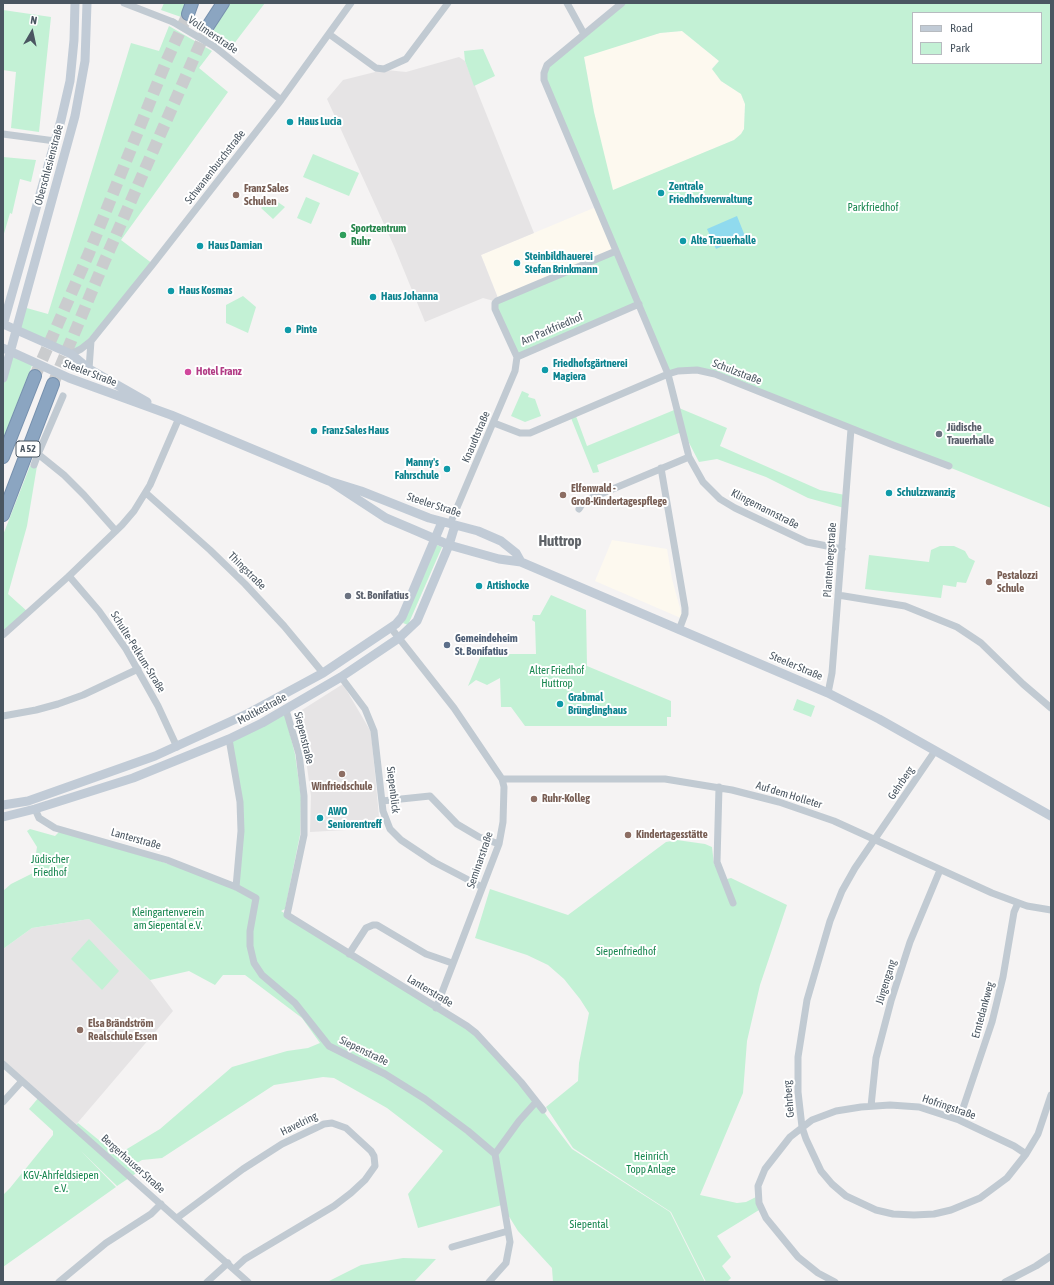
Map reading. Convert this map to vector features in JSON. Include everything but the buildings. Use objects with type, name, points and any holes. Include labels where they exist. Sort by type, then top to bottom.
[{"type":"highway","points":[[208,26],[223,3]]},
{"type":"highway","name":"A 52","points":[[3,457],[36,376]]},
{"type":"highway","name":"A 52","points":[[3,515],[53,384]]},
{"type":"main road","name":"Oberschlesienstraße","points":[[3,325],[55,141],[70,81],[74,40],[74,3]]},
{"type":"main road","name":"Oberschlesienstraße","points":[[3,378],[7,351],[17,331],[75,116],[85,61],[87,3]]},
{"type":"main road","name":"Steeler Straße","points":[[3,325],[71,354],[89,369],[175,416]]},
{"type":"main road","name":"Steeler Straße","points":[[3,332],[17,331]]},
{"type":"main road","name":"Steeler Straße","points":[[7,351],[104,392],[175,416],[331,482],[361,491],[449,524],[478,531],[502,542],[516,553],[521,562]]},
{"type":"main road","name":"Steeler Straße","points":[[331,482],[386,518],[434,539],[449,545],[499,559],[521,562],[828,693],[879,719],[1008,793],[1051,815]]},
{"type":"main road","name":"Moltkestraße","points":[[3,805],[28,800],[134,765],[177,747],[249,713],[323,673],[391,628],[402,617],[434,539],[449,524]]},
{"type":"main road","name":"Moltkestraße","points":[[3,817],[35,809],[133,778],[229,739],[286,710],[341,677],[399,638],[417,621],[449,545],[449,524]]},
{"type":"street","name":"Vollmerstraße","points":[[124,3],[147,7],[173,22],[215,48],[281,100]]},
{"type":"street","name":"Schwanenbuschstraße","points":[[71,354],[81,349],[91,341],[281,100],[351,3]]},
{"type":"street","points":[[329,34],[376,68],[384,69],[402,61],[410,54],[448,3]]},
{"type":"street","points":[[567,3],[584,34]]},
{"type":"street","points":[[622,3],[547,65],[544,80],[668,374]]},
{"type":"street","points":[[3,134],[55,141]]},
{"type":"street","name":"Am Parkfriedhof","points":[[616,251],[497,300],[495,309],[517,357],[638,304]]},
{"type":"street","points":[[89,369],[91,341]]},
{"type":"street","name":"Knaudtstraße","points":[[449,524],[494,423],[515,371],[517,357]]},
{"type":"street","name":"Schulzstraße","points":[[494,423],[520,433],[530,432],[668,374],[687,370],[715,374],[851,429],[949,466]]},
{"type":"street","name":"Klingemannstraße","points":[[668,374],[689,457],[703,482],[720,499],[735,508],[807,542],[842,549]]},
{"type":"street","points":[[34,465],[63,396]]},
{"type":"street","points":[[3,635],[69,576],[116,531],[134,511],[146,493],[175,416]]},
{"type":"street","name":"Plantenbergstraße","points":[[828,693],[832,673],[851,429]]},
{"type":"street","points":[[38,454],[74,485],[116,531]]},
{"type":"street","points":[[579,509],[584,501],[689,457]]},
{"type":"street","points":[[661,468],[685,608],[685,614],[679,630]]},
{"type":"street","name":"Thingstraße","points":[[146,493],[210,550],[245,584],[284,626],[323,673]]},
{"type":"street","name":"Schulte-Pelkum-Straße","points":[[69,576],[108,624],[138,669],[158,706],[177,747]]},
{"type":"street","points":[[838,595],[905,606],[957,627],[981,643],[1023,684],[1051,708]]},
{"type":"street","points":[[391,628],[449,702],[502,779]]},
{"type":"street","points":[[3,716],[58,704],[83,695],[138,669]]},
{"type":"street","name":"Siepenblick","points":[[341,677],[365,710],[374,731],[382,801],[386,822],[390,829],[401,840],[434,862],[482,887]]},
{"type":"street","name":"Siepenstraße","points":[[286,710],[298,754],[304,796],[304,835],[287,915]]},
{"type":"street","points":[[229,739],[240,802],[240,854],[236,887]]},
{"type":"street","name":"Gehrberg","points":[[934,750],[855,868],[836,906],[814,974],[798,1057],[798,1092],[802,1127],[813,1157],[821,1171],[832,1184],[846,1196],[859,1203],[893,1214],[934,1214],[952,1210],[980,1198],[1007,1178],[1026,1154],[1038,1134],[1051,1095]]},
{"type":"street","name":"Auf dem Holleter","points":[[502,779],[665,779],[732,790],[806,811],[834,821],[940,870],[1018,903],[1051,910]]},
{"type":"street","name":"Seminarstraße","points":[[436,1008],[452,963],[499,844],[504,806],[502,779]]},
{"type":"street","points":[[719,788],[717,862],[733,903]]},
{"type":"street","points":[[382,801],[430,796],[457,824],[479,837],[499,844]]},
{"type":"street","name":"Lanterstraße","points":[[35,809],[39,818],[55,828],[162,858],[236,887],[256,898]]},
{"type":"street","name":"Jürgengang","points":[[871,1106],[876,1058],[894,988],[910,942],[940,870]]},
{"type":"street","name":"Siepenstraße","points":[[256,898],[250,931],[250,946],[254,963],[262,975],[295,1003],[329,1046],[385,1074],[420,1096],[464,1128],[495,1154]]},
{"type":"street","name":"Erntedankweg","points":[[958,1120],[992,1022],[1003,978],[1014,912],[1018,903]]},
{"type":"street","name":"Lanterstraße","points":[[287,915],[476,1033],[521,1082],[543,1110]]},
{"type":"street","points":[[349,954],[366,928],[377,925],[426,954],[452,963]]},
{"type":"street","name":"Bergerhauser Straße","points":[[3,1064],[248,1282]]},
{"type":"street","points":[[3,1102],[22,1081]]},
{"type":"street","points":[[489,1282],[506,1263],[510,1242],[495,1154],[519,1121],[536,1102]]},
{"type":"street","name":"Hofringstraße","points":[[835,1282],[818,1272],[798,1257],[766,1218],[759,1202],[758,1186],[765,1169],[783,1145],[802,1127],[812,1120],[836,1111],[871,1106],[890,1105],[920,1107],[958,1120],[1014,1146],[1026,1154]]},
{"type":"street","name":"Havelring","points":[[177,1218],[243,1169],[282,1144],[324,1124],[332,1123],[346,1128],[371,1151],[374,1156],[375,1166],[365,1180],[351,1193],[245,1259],[234,1269]]},
{"type":"street","points":[[59,1282],[106,1244],[151,1214],[161,1204]]},
{"type":"street","points":[[452,1247],[508,1231]]},
{"type":"street","points":[[1005,1282],[1036,1266],[1051,1256]]},
{"type":"street","points":[[207,1282],[228,1263]]},
{"type":"shaded area","points":[[682,31],[719,61],[712,68],[721,81],[741,94],[745,104],[744,129],[734,140],[612,191],[594,112],[584,56],[660,33]]},
{"type":"shaded area","points":[[459,57],[465,61],[534,233],[481,255],[498,298],[494,301],[483,298],[425,322],[394,246],[327,99],[343,80],[375,72],[377,69],[406,72]]},
{"type":"shaded area","points":[[596,207],[615,251],[498,298],[481,255]]},
{"type":"shaded area","points":[[612,540],[667,549],[672,579],[683,619],[595,581]]},
{"type":"shaded area","name":"Winfriedschule","points":[[343,684],[371,732],[379,816],[383,828],[310,832],[311,796],[305,752],[294,715]]},
{"type":"shaded area","name":"Elsa Brändström Realschule Essen","points":[[89,919],[150,980],[173,1011],[74,1127],[3,1063],[3,949],[32,928]]},
{"type":"green space","points":[[164,3],[187,3],[181,17],[161,10]]},
{"type":"green space","points":[[230,3],[265,3],[230,49],[210,36]]},
{"type":"green space","name":"Parkfriedhof","points":[[623,3],[1051,3],[1051,508],[714,373],[668,373],[545,79],[546,69]],"holes":[[[682,31],[719,61],[712,69],[721,81],[741,94],[745,104],[744,129],[741,134],[734,140],[613,190],[594,112],[584,57],[660,33]]]},
{"type":"green space","points":[[3,10],[51,17],[39,132],[11,128],[16,72],[3,70]]},
{"type":"green space","points":[[169,26],[212,51],[199,68],[228,92],[121,240],[153,264],[77,352],[17,330],[23,307],[48,314],[131,43],[159,51]]},
{"type":"green space","points":[[483,49],[495,76],[474,86],[465,61],[464,51]]},
{"type":"green space","points":[[313,154],[359,173],[349,196],[303,177]]},
{"type":"green space","points":[[3,157],[36,160],[31,182],[20,179],[12,214],[10,213],[3,237]]},
{"type":"green space","points":[[306,197],[320,203],[311,224],[297,218]]},
{"type":"green space","points":[[272,198],[285,207],[273,219],[261,208]]},
{"type":"green space","points":[[615,251],[638,304],[517,356],[495,308],[497,301]]},
{"type":"green space","points":[[243,296],[256,307],[248,333],[226,323],[226,305]]},
{"type":"green space","points":[[11,354],[33,363],[3,439],[3,358],[9,360]]},
{"type":"green space","points":[[522,391],[529,394],[528,397],[535,399],[541,416],[525,422],[511,416]]},
{"type":"green space","points":[[679,408],[727,428],[720,446],[820,490],[845,495],[844,508],[808,498],[766,477],[717,459],[699,462],[686,437],[679,433],[597,465],[599,472],[593,473],[571,418],[576,416],[587,446]]},
{"type":"green space","points":[[30,466],[37,466],[27,526],[8,594],[28,612],[3,634],[3,535]]},
{"type":"green space","points":[[435,544],[442,547],[408,625],[403,623]]},
{"type":"green space","points":[[940,546],[954,546],[965,551],[969,558],[975,561],[966,583],[957,582],[956,587],[943,585],[941,598],[865,589],[869,555],[929,562],[931,550]]},
{"type":"green space","name":"Alter Friedhof Huttrop","points":[[551,595],[586,610],[587,666],[671,701],[671,717],[667,717],[667,726],[525,726],[511,707],[501,707],[500,678],[487,685],[476,680],[468,686],[484,648],[499,654],[536,654],[535,622],[532,620],[533,615],[540,615]]},
{"type":"green space","points":[[797,699],[815,706],[811,717],[793,710]]},
{"type":"green space","points":[[284,711],[295,754],[301,797],[300,835],[285,909],[281,911],[467,1026],[521,1082],[572,1149],[670,1212],[705,1282],[553,1282],[552,1268],[518,1231],[502,1205],[418,1228],[408,1194],[443,1151],[387,1108],[334,1078],[323,1077],[274,1085],[162,1158],[142,1160],[132,1166],[138,1172],[117,1186],[81,1151],[116,1187],[3,1267],[3,1195],[53,1135],[53,1131],[29,1109],[39,1097],[74,1127],[78,1123],[117,1155],[160,1129],[232,1067],[287,1051],[308,1048],[320,1043],[302,1018],[245,975],[223,975],[215,985],[189,971],[150,980],[89,919],[32,928],[3,949],[3,891],[11,884],[33,873],[37,847],[27,831],[30,829],[55,836],[59,832],[100,841],[237,887],[241,831],[229,739]]},
{"type":"green space","points":[[677,840],[705,844],[712,847],[714,864],[727,879],[731,878],[787,905],[760,985],[747,1041],[743,1093],[700,1195],[737,1203],[746,1202],[756,1197],[759,1210],[717,1236],[731,1257],[722,1266],[731,1278],[727,1282],[706,1282],[671,1212],[573,1148],[546,1107],[578,1081],[579,1063],[589,1013],[580,999],[564,979],[548,965],[527,955],[475,938],[490,889],[568,915],[666,842]]},
{"type":"green space","points":[[89,939],[119,971],[102,990],[71,959]]},
{"type":"green space","points":[[403,1258],[436,1259],[414,1282],[327,1282],[361,1265]]},
{"type":"water","points":[[737,216],[745,236],[716,249],[707,229]]},
{"type":"tunnel","points":[[35,376],[89,253],[166,62],[188,14]]},
{"type":"tunnel","points":[[53,384],[105,260],[208,26]]},
{"type":"place","name":"Haus Lucia","points":[[290,122]]},
{"type":"place","name":"Zentrale Friedhofsverwaltung","points":[[661,193]]},
{"type":"place","name":"Franz Sales Schulen","points":[[236,195]]},
{"type":"place","name":"Sportzentrum Ruhr","points":[[343,235]]},
{"type":"place","name":"Alte Trauerhalle","points":[[683,241]]},
{"type":"place","name":"Haus Damian","points":[[200,246]]},
{"type":"place","name":"Steinbildhauerei Stefan Brinkmann","points":[[517,263]]},
{"type":"place","name":"Haus Kosmas","points":[[171,291]]},
{"type":"place","name":"Haus Johanna","points":[[373,297]]},
{"type":"place","name":"Pinte","points":[[288,330]]},
{"type":"place","name":"Friedhofsgärtnerei Magiera","points":[[545,370]]},
{"type":"place","name":"Hotel Franz","points":[[188,372]]},
{"type":"place","name":"Franz Sales Haus","points":[[314,431]]},
{"type":"place","name":"Jüdische Trauerhalle","points":[[939,434]]},
{"type":"place","name":"Manny's Fahrschule","points":[[447,469]]},
{"type":"place","name":"Schulzzwanzig","points":[[889,493]]},
{"type":"place","name":"Elfenwald - Groß-Kindertagespflege","points":[[563,495]]},
{"type":"place","name":"Pestalozzi Schule","points":[[989,582]]},
{"type":"place","name":"Artishocke","points":[[479,586]]},
{"type":"place","name":"St. Bonifatius","points":[[348,596]]},
{"type":"place","name":"Gemeindeheim St. Bonifatius","points":[[447,645]]},
{"type":"place","name":"Grabmal Brünglinghaus","points":[[560,704]]},
{"type":"place","name":"Winfriedschule","points":[[342,774]]},
{"type":"place","name":"Ruhr-Kolleg","points":[[534,799]]},
{"type":"place","name":"AWO Seniorentreff","points":[[320,818]]},
{"type":"place","name":"Kindertagesstätte","points":[[628,835]]},
{"type":"place","name":"Elsa Brändström Realschule Essen","points":[[80,1030]]},
{"type":"district","name":"Huttrop","points":[[560,541]]},
{"type":"park label","name":"Jüdischer Friedhof","points":[[50,866]]},
{"type":"park label","name":"Kleingartenverein am Siepental e.V.","points":[[168,919]]},
{"type":"park label","name":"Siepenfriedhof","points":[[626,952]]},
{"type":"park label","name":"Heinrich Topp Anlage","points":[[651,1163]]},
{"type":"park label","name":"KGV-Ahrfeldsiepen e.V.","points":[[61,1182]]},
{"type":"park label","name":"Siepental","points":[[589,1225]]}]
